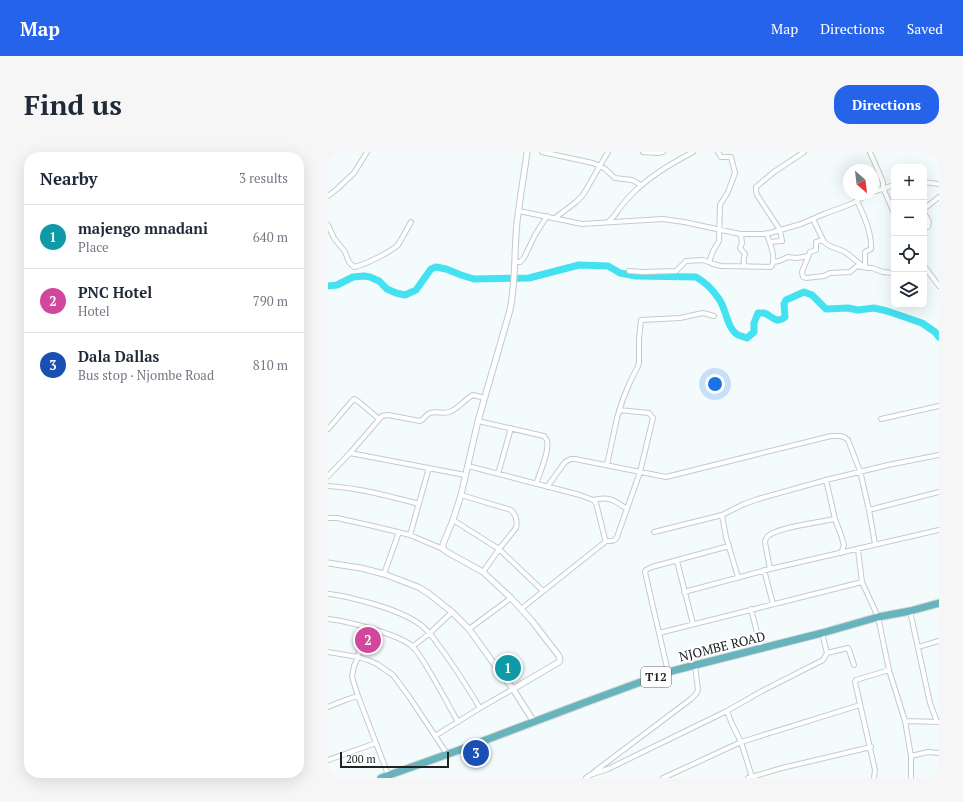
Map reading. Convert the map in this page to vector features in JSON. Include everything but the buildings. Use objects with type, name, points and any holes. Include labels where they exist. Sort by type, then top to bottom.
[{"type":"highway","name":"NJOMBE ROAD","points":[[381,778],[389,777],[668,672],[822,633],[878,617],[910,611],[939,603]]},
{"type":"street","points":[[328,196],[354,173],[367,152]]},
{"type":"street","points":[[443,549],[442,544],[453,520],[461,495],[478,421],[512,301],[517,222],[527,152]]},
{"type":"street","points":[[542,152],[588,162],[604,168],[615,178],[632,180],[641,185]]},
{"type":"street","points":[[555,218],[583,195],[608,152]]},
{"type":"street","points":[[643,152],[663,152]]},
{"type":"street","points":[[709,262],[719,241],[719,207],[728,192],[735,173],[731,157],[721,157],[718,152]]},
{"type":"street","points":[[770,242],[782,241],[780,230],[757,195],[756,187],[774,172],[804,152]]},
{"type":"street","points":[[870,152],[883,182],[883,188],[891,206]]},
{"type":"street","points":[[606,223],[611,220],[623,204],[641,185],[666,167],[690,153]]},
{"type":"street","points":[[927,182],[939,184]]},
{"type":"street","points":[[879,190],[891,186]]},
{"type":"street","points":[[927,206],[939,196]]},
{"type":"street","points":[[519,211],[582,224],[663,220],[684,222],[741,234],[766,234],[801,224],[857,201],[865,219],[871,241],[871,249],[865,252],[865,265],[867,268]]},
{"type":"street","points":[[515,262],[520,262],[524,258],[535,235],[547,216]]},
{"type":"street","points":[[927,218],[929,222],[928,227]]},
{"type":"street","points":[[813,219],[826,245],[839,249],[867,268]]},
{"type":"street","points":[[328,225],[334,238],[354,267],[395,248],[411,222]]},
{"type":"street","points":[[741,234],[742,240],[740,248],[745,254],[743,261],[745,266]]},
{"type":"street","points":[[629,271],[676,271],[686,261],[703,260],[721,266],[771,267],[773,264],[773,257],[770,242],[766,234]]},
{"type":"street","points":[[823,240],[816,242],[816,250],[810,252],[802,272],[803,277],[806,278],[824,276],[830,273],[850,272],[857,266],[891,273]]},
{"type":"street","points":[[773,262],[780,261],[788,257],[797,258],[808,256]]},
{"type":"street","points":[[927,272],[939,286]]},
{"type":"street","points":[[607,465],[619,410],[639,363],[641,320],[680,318],[703,313],[714,316]]},
{"type":"street","points":[[328,476],[382,416],[388,415],[420,421],[424,420],[427,415],[432,413],[454,410],[467,398],[473,395],[485,398]]},
{"type":"street","points":[[328,429],[354,399],[360,402],[379,419]]},
{"type":"street","points":[[881,419],[939,406]]},
{"type":"street","points":[[605,540],[612,541],[616,539],[640,472],[653,418],[649,413],[619,410]]},
{"type":"street","points":[[478,421],[544,436],[548,445],[536,484]]},
{"type":"street","points":[[498,474],[511,428]]},
{"type":"street","points":[[547,486],[565,462],[571,459],[666,478],[831,436],[840,436],[848,440],[860,471],[876,544]]},
{"type":"street","points":[[747,452],[754,455]]},
{"type":"street","points":[[350,453],[466,475]]},
{"type":"street","points":[[654,532],[722,515],[758,499],[826,480],[860,471],[939,455]]},
{"type":"street","points":[[468,466],[547,486],[593,500],[603,498],[615,500],[627,509]]},
{"type":"street","points":[[410,535],[428,468]]},
{"type":"street","points":[[826,480],[844,545],[841,552]]},
{"type":"street","points":[[328,486],[354,489],[419,504]]},
{"type":"street","points":[[869,510],[939,492]]},
{"type":"street","points":[[461,495],[511,510],[516,514],[516,528],[483,572]]},
{"type":"street","points":[[521,609],[603,544],[605,540],[597,506],[593,500]]},
{"type":"street","points":[[722,515],[738,577]]},
{"type":"street","points":[[328,518],[337,518],[366,524],[410,535],[443,549],[451,555],[483,572],[511,598],[532,621],[560,659],[559,662],[435,736]]},
{"type":"street","points":[[770,569],[765,542],[768,536],[781,530],[836,519]]},
{"type":"street","points":[[453,520],[499,549],[543,591]]},
{"type":"street","points":[[684,592],[764,570],[841,552],[858,550],[876,544],[939,530]]},
{"type":"street","points":[[384,574],[399,532]]},
{"type":"street","points":[[668,672],[645,572],[652,567],[729,546]]},
{"type":"street","points":[[858,550],[862,582],[878,617],[889,670],[905,721],[911,756],[911,778]]},
{"type":"street","points":[[677,561],[693,624]]},
{"type":"street","points":[[328,563],[361,568],[384,574],[418,587],[428,593],[452,612],[469,629],[513,689],[534,722]]},
{"type":"street","points":[[764,570],[773,604]]},
{"type":"street","points":[[659,632],[862,582]]},
{"type":"street","points":[[328,594],[354,598],[392,610],[404,615],[420,625],[430,633],[447,656],[480,708]]},
{"type":"street","points":[[469,629],[511,598]]},
{"type":"street","points":[[751,609],[761,648]]},
{"type":"street","points":[[905,721],[938,722],[930,703],[910,611]]},
{"type":"street","points":[[412,647],[430,633],[452,612]]},
{"type":"street","points":[[328,619],[364,627],[404,640],[412,647],[424,662],[458,722]]},
{"type":"street","points":[[364,627],[352,677],[389,777]]},
{"type":"street","points":[[590,775],[608,769],[727,711],[762,691],[821,661],[827,653],[822,633]]},
{"type":"street","points":[[918,647],[939,641]]},
{"type":"street","points":[[827,653],[848,648],[854,665]]},
{"type":"street","points":[[328,652],[358,657],[377,664],[393,675],[447,754]]},
{"type":"street","points":[[586,778],[696,694],[698,690],[695,665]]},
{"type":"street","points":[[874,778],[876,770],[855,681],[889,670]]},
{"type":"street","points":[[328,707],[358,696]]},
{"type":"street","points":[[663,778],[741,742],[860,705]]},
{"type":"street","points":[[727,711],[741,742],[750,778],[782,768],[871,747]]},
{"type":"street","points":[[328,760],[376,743]]},
{"type":"street","points":[[911,756],[928,752],[939,753]]},
{"type":"waterway","points":[[328,286],[337,285],[353,277],[364,276],[379,281],[387,289],[405,295],[416,290],[431,269],[436,267],[474,279],[529,278],[579,265],[608,266],[620,273],[636,276],[696,277],[709,286],[719,299],[734,332],[747,338],[754,332],[754,323],[758,313],[767,314],[776,320],[782,319],[785,317],[784,304],[786,300],[804,292],[812,295],[826,309],[848,308],[858,310],[874,308],[887,311],[922,323],[935,332],[939,337]]},
{"type":"place","name":"PNC Hotel","points":[[368,640]]},
{"type":"place","name":"majengo mnadani","points":[[508,668]]},
{"type":"place","name":"Dala Dallas","points":[[476,753]]}]
